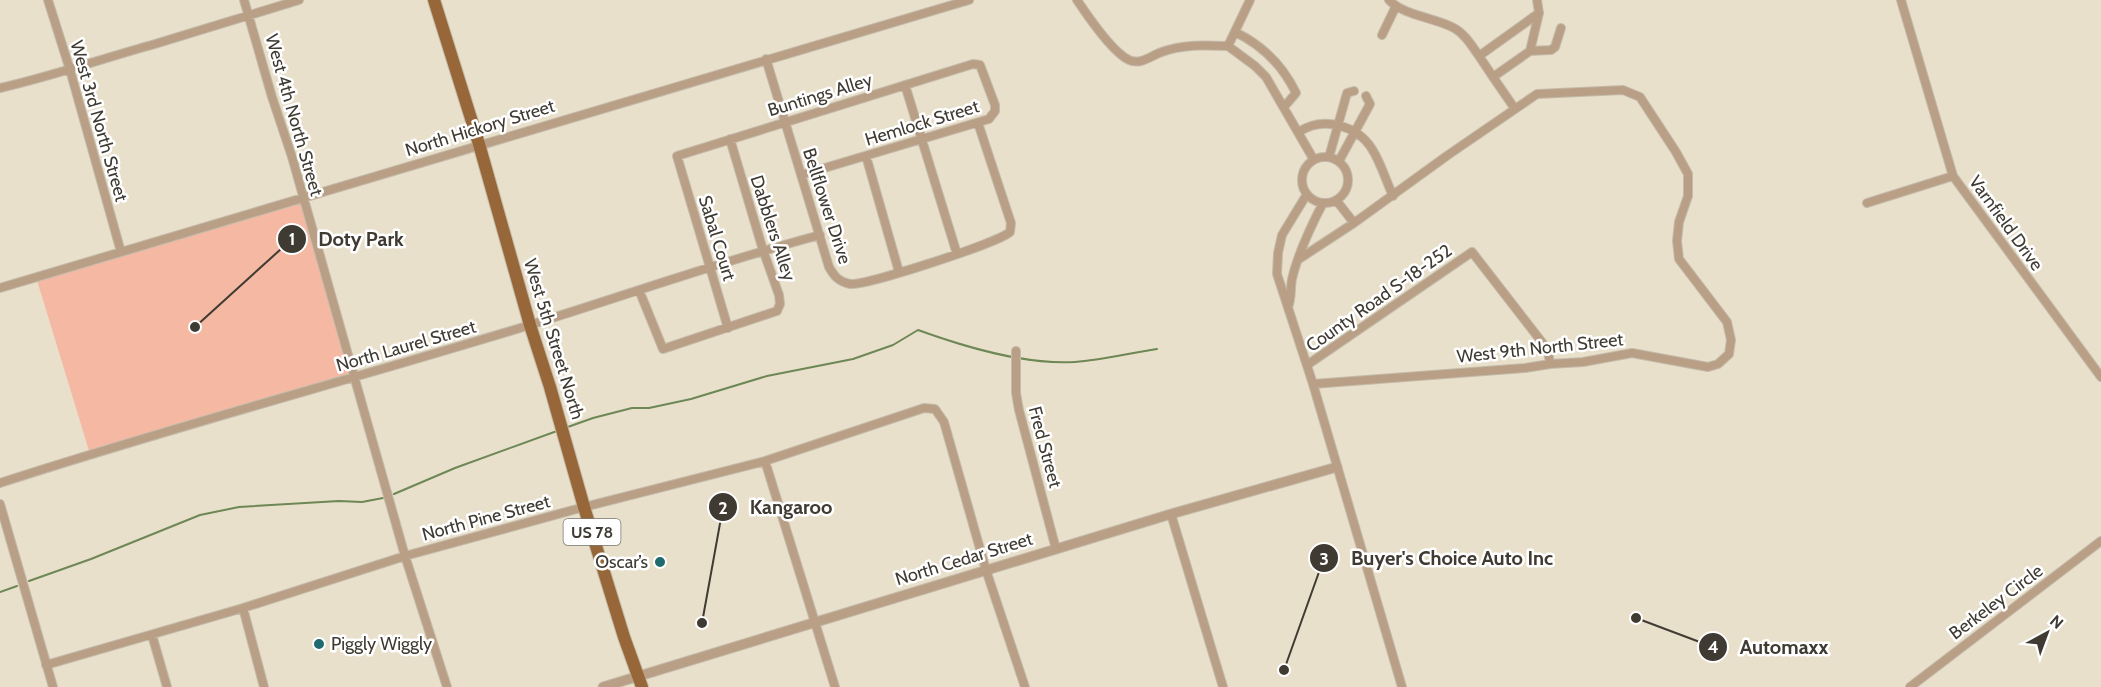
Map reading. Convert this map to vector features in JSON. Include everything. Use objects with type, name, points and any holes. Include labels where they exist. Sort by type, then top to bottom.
[{"type":"main road","name":"West 5th Street North","points":[[434,0],[479,144],[584,507],[640,681]]},
{"type":"street","name":"West 3rd North Street","points":[[48,0],[121,252]]},
{"type":"street","name":"West 4th North Street","points":[[244,0],[292,157],[405,556],[447,687]]},
{"type":"street","points":[[0,88],[70,70],[135,48],[299,0]]},
{"type":"street","name":"North Hickory Street","points":[[0,288],[969,0]]},
{"type":"street","points":[[1077,0],[1092,22],[1130,61],[1148,59],[1186,46],[1228,46],[1266,77],[1314,160]]},
{"type":"street","points":[[1228,46],[1250,0]]},
{"type":"street","points":[[1389,0],[1396,6],[1454,28],[1462,34],[1515,109]]},
{"type":"street","points":[[1530,51],[1539,13],[1537,0]]},
{"type":"street","name":"Varnfield Drive","points":[[1901,0],[1953,176],[2101,377]]},
{"type":"street","points":[[1382,35],[1396,6]]},
{"type":"street","points":[[1479,56],[1539,13]]},
{"type":"street","points":[[1492,77],[1530,51],[1551,51],[1561,28]]},
{"type":"street","points":[[1235,32],[1248,38],[1280,66],[1296,93],[1284,106]]},
{"type":"street","name":"Bellflower Drive","points":[[766,59],[829,267],[836,279],[851,284],[872,281],[997,241],[1006,236],[1011,223],[978,123]]},
{"type":"street","name":"Buntings Alley","points":[[677,156],[973,64]]},
{"type":"street","name":"Hemlock Street","points":[[801,176],[989,119],[995,111],[994,105],[980,65],[973,64]]},
{"type":"street","points":[[905,85],[957,254]]},
{"type":"street","name":"West 9th North Street","points":[[1299,259],[1537,94],[1617,90],[1640,97],[1688,174],[1688,196],[1679,222],[1678,259],[1727,322],[1731,340],[1730,354],[1708,367],[1632,353],[1583,362],[1525,368],[1313,384]]},
{"type":"street","points":[[1329,157],[1347,93],[1354,91]]},
{"type":"street","points":[[1339,161],[1370,104],[1366,96]]},
{"type":"street","points":[[1299,132],[1314,124],[1337,125],[1355,133],[1373,150],[1393,196]]},
{"type":"street","name":"Dabblers Alley","points":[[728,328],[777,311],[780,304],[730,139]]},
{"type":"street","name":"Sabal Court","points":[[677,156],[728,328]]},
{"type":"street","points":[[866,156],[899,272]]},
{"type":"street","points":[[1329,157],[1339,161],[1344,167],[1348,181],[1343,195],[1336,200],[1323,202],[1307,194],[1302,182],[1306,168],[1314,160],[1329,157]]},
{"type":"street","points":[[1867,203],[1953,176]]},
{"type":"street","points":[[1307,194],[1282,235],[1278,253],[1279,279],[1313,384],[1402,687]]},
{"type":"street","points":[[1336,200],[1354,223]]},
{"type":"street","points":[[1288,307],[1291,299],[1292,279],[1310,228],[1323,202]]},
{"type":"street","name":"North Laurel Street","points":[[0,483],[90,454],[530,325],[763,250],[820,235]]},
{"type":"street","name":"County Road S-18-252","points":[[1307,365],[1472,252],[1548,350],[1550,364]]},
{"type":"street","points":[[1279,279],[1292,279]]},
{"type":"street","points":[[639,290],[663,349],[728,328]]},
{"type":"street","name":"Fred Street","points":[[1016,351],[1016,393],[1019,410],[1056,549]]},
{"type":"street","name":"North Pine Street","points":[[46,665],[243,608],[405,556],[765,461],[924,408],[935,409],[944,422],[986,570]]},
{"type":"street","points":[[765,461],[835,687]]},
{"type":"street","name":"North Cedar Street","points":[[603,687],[640,681],[815,622],[1171,514],[1337,467]]},
{"type":"street","points":[[0,504],[53,687]]},
{"type":"street","points":[[1171,514],[1223,687]]},
{"type":"street","name":"Berkeley Circle","points":[[1910,687],[2101,541]]},
{"type":"street","points":[[986,570],[1025,687]]},
{"type":"street","points":[[243,608],[264,687]]},
{"type":"street","points":[[152,635],[167,687]]},
{"type":"shaded area","points":[[302,197],[354,376],[90,454],[36,277]]},
{"type":"waterway","points":[[565,428],[632,408],[649,408],[691,399],[767,376],[853,359],[893,345],[918,330],[995,354],[1036,361],[1075,362],[1157,349]]},
{"type":"waterway","points":[[394,494],[455,468],[557,431]]},
{"type":"waterway","points":[[29,581],[91,559],[200,515],[239,507],[339,501],[362,502],[383,498]]},
{"type":"waterway","points":[[0,592],[17,586]]},
{"type":"place","name":"Doty Park","points":[[195,327]]},
{"type":"place","name":"Oscar’s","points":[[660,562]]},
{"type":"place","name":"Automaxx","points":[[1636,618]]},
{"type":"place","name":"Kangaroo","points":[[702,623]]},
{"type":"place","name":"Piggly Wiggly","points":[[319,644]]},
{"type":"place","name":"Buyer's Choice Auto Inc","points":[[1284,670]]}]
